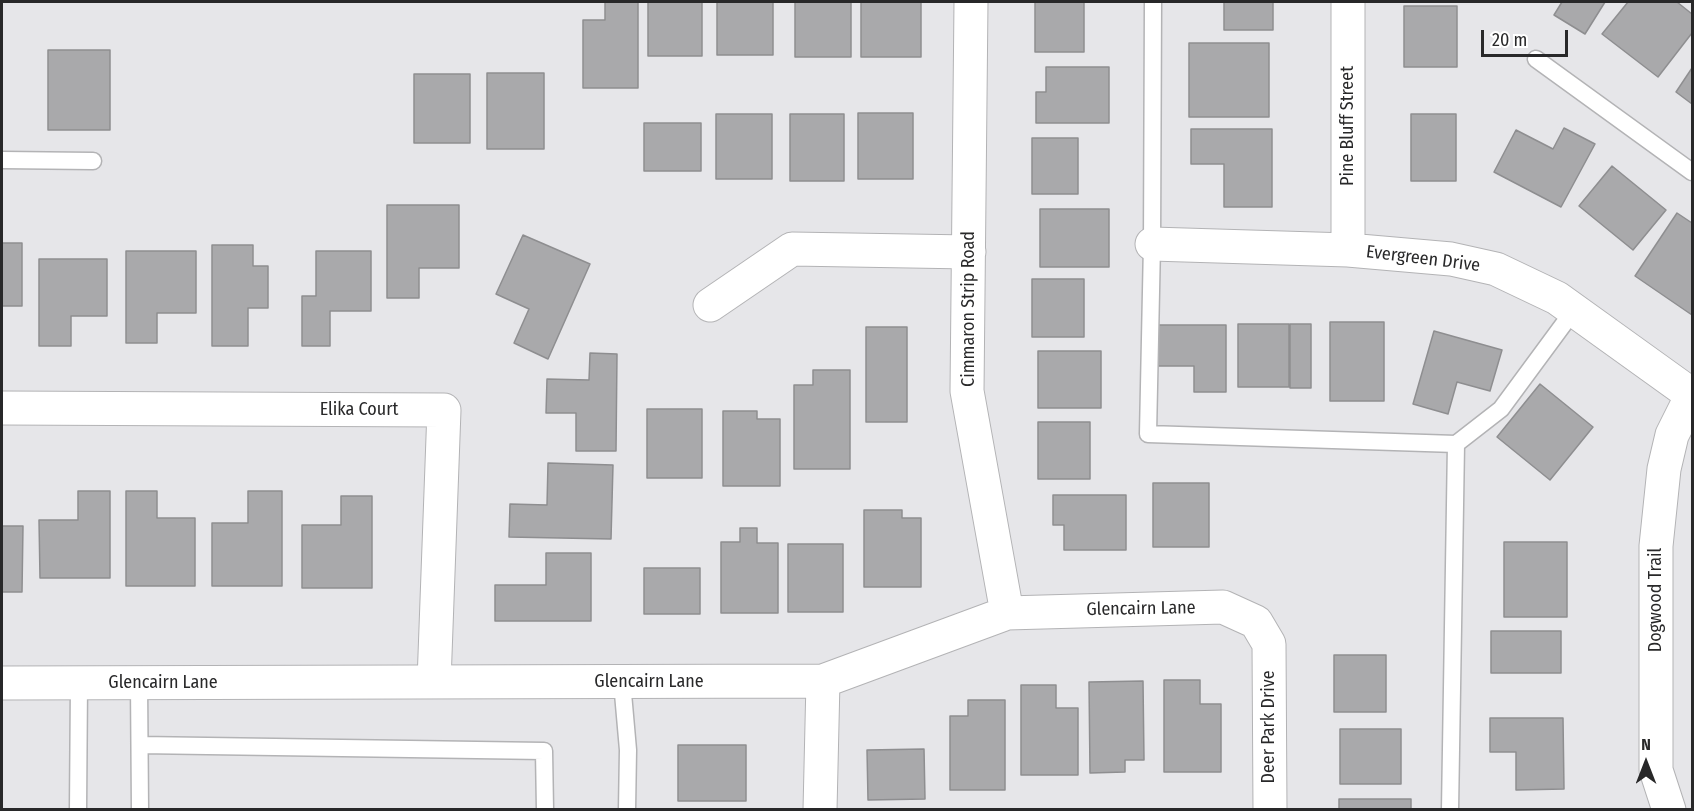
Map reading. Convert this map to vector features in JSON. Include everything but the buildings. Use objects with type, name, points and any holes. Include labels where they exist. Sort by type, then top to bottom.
[{"type":"street","name":"Cimmaron Strip Road","points":[[971,2],[967,391],[1007,613]]},
{"type":"street","name":"Pine Bluff Street","points":[[1348,2],[1348,250]]},
{"type":"street","name":"Evergreen Drive","points":[[1152,244],[1348,250],[1451,259],[1496,269],[1557,298],[1692,395]]},
{"type":"street","points":[[710,305],[792,249],[969,252]]},
{"type":"street","name":"Dogwood Trail","points":[[1669,810],[1656,770],[1656,546],[1664,469],[1672,435],[1692,395]]},
{"type":"street","name":"Elika Court","points":[[2,408],[444,410],[434,682]]},
{"type":"street","name":"Glencairn Lane","points":[[2,683],[823,681],[1007,613],[1222,607],[1256,622],[1269,644]]},
{"type":"street","name":"Deer Park Drive","points":[[1269,644],[1270,810]]},
{"type":"street","points":[[820,810],[823,681]]},
{"type":"lane","points":[[1153,2],[1152,244],[1148,434],[1456,444],[1501,409],[1574,309]]},
{"type":"lane","points":[[1536,59],[1692,172]]},
{"type":"lane","points":[[2,160],[93,161]]},
{"type":"lane","points":[[1450,810],[1456,444]]},
{"type":"lane","points":[[622,682],[628,750],[627,810]]},
{"type":"lane","points":[[78,810],[79,683]]},
{"type":"lane","points":[[139,683],[140,810]]},
{"type":"lane","points":[[140,745],[544,751],[545,810]]}]
